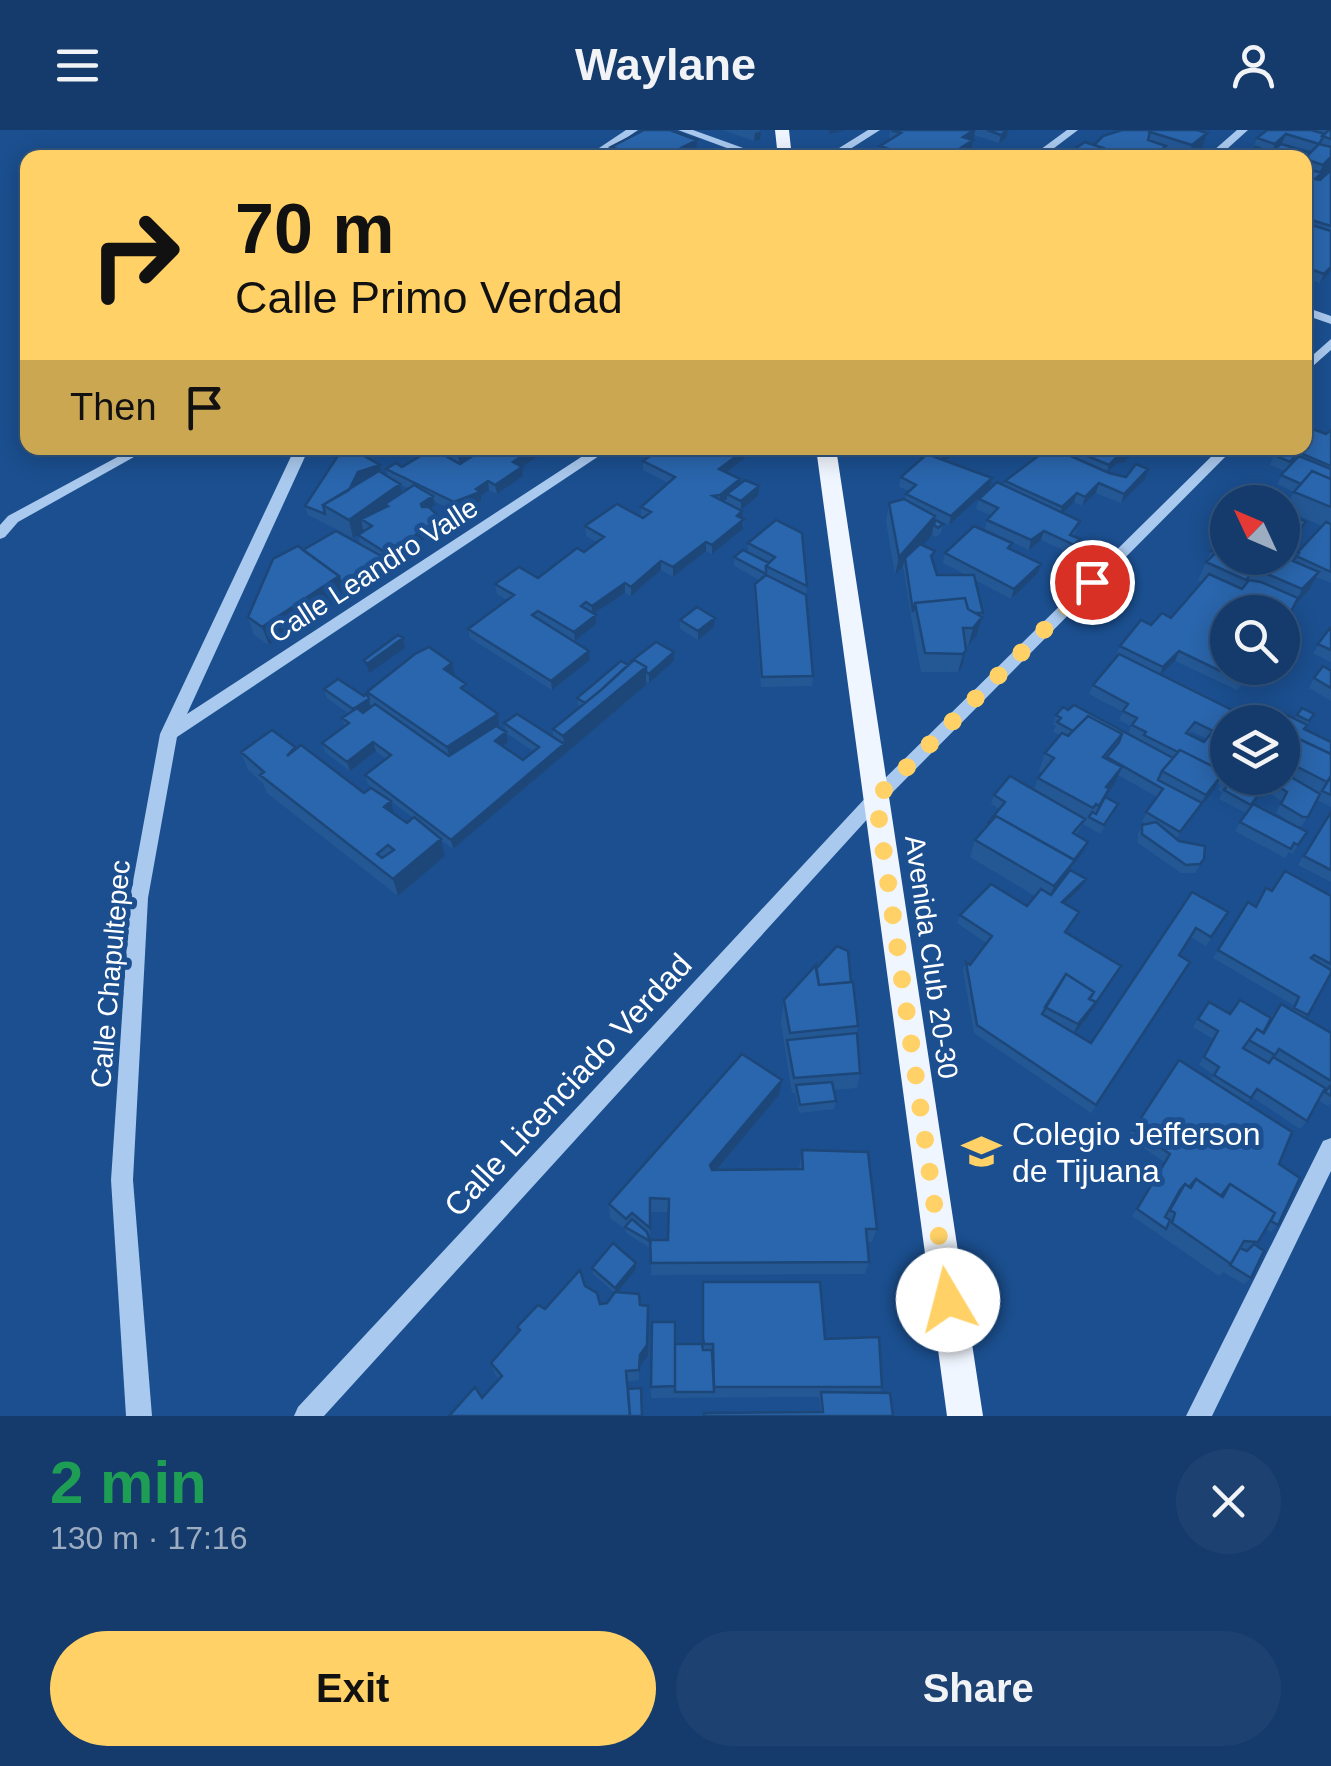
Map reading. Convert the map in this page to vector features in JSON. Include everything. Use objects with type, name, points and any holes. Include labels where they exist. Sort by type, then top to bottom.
[{"type":"main road","name":"Avenida Club 20-30","points":[[827,455],[965,1416]]},
{"type":"street","points":[[602,150],[633,130]]},
{"type":"street","points":[[682,130],[742,150]]},
{"type":"street","points":[[841,150],[875,130]]},
{"type":"street","points":[[1045,150],[1073,130]]},
{"type":"street","points":[[1219,150],[1243,130]]},
{"type":"street","points":[[1312,363],[1331,345]]},
{"type":"street","points":[[0,534],[13,519],[130,455]]},
{"type":"street","name":"Calle Chapultepec","points":[[139,1416],[122,1180],[139,898],[169,734],[299,455]]},
{"type":"street","name":"Calle Leandro Valle","points":[[169,734],[593,455]]},
{"type":"street","name":"Calle Licenciado Verdad","points":[[307,1416],[876,798],[1220,455]]},
{"type":"street","points":[[1198,1416],[1331,1148]]},
{"type":"building","points":[[644,130],[670,130],[697,140],[677,150],[611,147]]},
{"type":"building","points":[[891,130],[974,130],[963,137],[973,140],[957,150],[891,150],[880,146],[901,133]]},
{"type":"building","points":[[1122,130],[1153,130],[1148,140],[1166,146],[1161,150],[1102,150],[1094,145],[1103,136]]},
{"type":"building","points":[[1267,130],[1311,130],[1325,134],[1319,144],[1286,134],[1275,144],[1257,138]]},
{"type":"building","points":[[1150,132],[1207,133],[1192,145]]},
{"type":"building","points":[[1085,142],[1103,148],[1081,150],[1076,148]]},
{"type":"building","points":[[1281,144],[1300,150],[1274,150]]},
{"type":"building","points":[[1319,144],[1331,147],[1331,157],[1323,165],[1312,161],[1312,152]]},
{"type":"building","points":[[1312,170],[1322,173],[1315,179],[1320,180],[1331,170],[1331,226],[1312,220]]},
{"type":"building","points":[[1312,225],[1331,231],[1331,267],[1324,274],[1312,270]]},
{"type":"building","points":[[1312,429],[1326,434],[1331,430],[1331,466],[1305,455],[1312,455]]},
{"type":"building","points":[[338,455],[362,455],[380,465],[358,472],[349,490],[323,505],[325,514],[305,506]]},
{"type":"building","points":[[422,455],[444,455],[460,464],[474,455],[524,455],[513,462],[522,467],[495,485],[488,481],[476,489],[480,492],[454,502],[386,469],[396,463],[402,467]]},
{"type":"building","points":[[652,455],[738,455],[719,469],[740,479],[713,496],[742,511],[737,516],[744,519],[712,545],[706,542],[673,567],[661,561],[631,587],[625,583],[592,606],[586,602],[581,606],[596,615],[574,632],[538,611],[532,615],[589,651],[551,681],[468,629],[514,595],[495,584],[519,567],[538,578],[577,548],[584,552],[604,537],[585,526],[617,504],[643,518],[651,512],[641,507],[675,477],[643,461]]},
{"type":"building","points":[[930,455],[992,478],[951,516],[906,494],[916,485],[901,477]]},
{"type":"building","points":[[1040,455],[1068,455],[1126,477],[1136,464],[1148,469],[1124,494],[1099,483],[1085,497],[1077,493],[1062,507],[1005,481]]},
{"type":"building","points":[[1085,455],[1119,455],[1109,465]]},
{"type":"building","points":[[1274,455],[1296,455],[1290,462]]},
{"type":"building","points":[[1299,456],[1331,469],[1331,479],[1312,471],[1301,484],[1281,475]]},
{"type":"building","points":[[379,471],[400,484],[349,520],[323,505]]},
{"type":"building","points":[[1312,471],[1331,479],[1331,507],[1300,494],[1300,485]]},
{"type":"building","points":[[745,480],[759,486],[741,501],[727,494]]},
{"type":"building","points":[[997,482],[1080,521],[1070,535],[1080,539],[1074,545],[1044,531],[1031,540],[987,520],[998,508],[979,499]]},
{"type":"building","points":[[414,485],[433,496],[421,504],[440,518],[388,554],[358,535],[372,526],[361,519],[388,506],[385,504]]},
{"type":"building","points":[[904,499],[935,516],[899,557],[889,503]]},
{"type":"building","points":[[776,520],[802,533],[807,586],[766,566],[775,557],[748,543]]},
{"type":"building","points":[[1326,522],[1331,524],[1331,572],[1300,558],[1300,550]]},
{"type":"building","points":[[974,526],[1012,543],[1008,548],[1041,564],[1014,589],[945,553]]},
{"type":"building","points":[[336,531],[385,558],[343,587],[339,576],[303,550]]},
{"type":"building","points":[[920,544],[935,551],[931,556],[937,575],[974,575],[983,613],[968,609],[965,598],[915,603],[913,612],[905,558]]},
{"type":"building","points":[[298,546],[339,576],[262,627],[248,617],[273,559]]},
{"type":"building","points":[[743,550],[769,563],[766,574],[734,557]]},
{"type":"building","points":[[1300,564],[1319,572],[1302,589],[1270,575],[1300,575]]},
{"type":"building","points":[[1209,574],[1242,589],[1249,580],[1291,595],[1210,595],[1210,666],[1179,651],[1163,667],[1120,646],[1141,620],[1151,625],[1162,613],[1171,618]]},
{"type":"building","points":[[766,575],[806,595],[813,676],[762,677],[755,584]]},
{"type":"building","points":[[965,598],[968,609],[982,617],[973,628],[963,628],[966,650],[963,654],[925,653],[915,603]]},
{"type":"building","points":[[697,607],[715,618],[698,631],[680,620]]},
{"type":"building","points":[[1331,628],[1331,650],[1318,644]]},
{"type":"building","points":[[398,635],[403,638],[367,664],[364,660]]},
{"type":"building","points":[[656,642],[674,652],[649,674],[646,667],[634,660],[630,662]]},
{"type":"building","points":[[429,647],[452,663],[444,669],[466,684],[461,688],[498,714],[447,747],[367,692]]},
{"type":"building","points":[[1119,654],[1222,705],[1210,705],[1210,730],[1195,722],[1186,733],[1204,742],[1210,735],[1210,765],[1144,735],[1146,732],[1132,725],[1137,718],[1123,711],[1128,704],[1093,685]]},
{"type":"building","points":[[634,660],[646,667],[563,736],[553,729],[601,690]]},
{"type":"building","points":[[621,661],[628,665],[601,690],[585,703],[577,698]]},
{"type":"building","points":[[1323,666],[1331,671],[1331,688],[1314,678]]},
{"type":"building","points":[[338,679],[364,696],[367,694],[369,699],[353,709],[324,689]]},
{"type":"building","points":[[375,704],[449,756],[496,726],[506,732],[495,741],[523,760],[539,747],[504,723],[517,714],[564,744],[451,840],[365,775],[391,755],[373,742],[347,762],[322,743],[349,723],[342,718],[357,708],[363,713]]},
{"type":"building","points":[[1074,705],[1173,758],[1158,780],[1202,803],[1180,832],[1146,812],[1163,789],[1107,757],[1122,734],[1088,716],[1073,731],[1057,722],[1061,718],[1056,715],[1063,707],[1068,710]]},
{"type":"building","points":[[1302,708],[1314,714],[1309,721],[1300,716]]},
{"type":"building","points":[[1088,716],[1122,734],[1103,757],[1122,767],[1106,787],[1109,789],[1099,806],[1093,808],[1038,778],[1054,758],[1045,753],[1062,733],[1068,736]]},
{"type":"building","points":[[1300,722],[1307,725],[1304,729],[1331,742],[1331,754],[1300,739]]},
{"type":"building","points":[[272,730],[295,747],[287,756],[301,745],[364,793],[371,788],[391,801],[384,807],[407,823],[414,817],[441,839],[393,879],[260,775],[264,772],[241,752]],"holes":[[[388,845],[394,850],[382,858],[377,854]]]},
{"type":"building","points":[[1300,739],[1331,754],[1331,776],[1327,782],[1300,768]]},
{"type":"building","points":[[1180,750],[1210,765],[1210,790],[1206,795],[1162,771]]},
{"type":"building","points":[[1010,776],[1085,819],[1073,833],[1088,842],[1074,860],[996,816],[989,822],[1005,802],[994,795]]},
{"type":"building","points":[[1331,776],[1331,795],[1322,791]]},
{"type":"building","points":[[1300,782],[1320,794],[1308,817],[1281,804],[1286,795],[1300,795]]},
{"type":"building","points":[[1233,795],[1258,795],[1251,805]]},
{"type":"building","points":[[1105,797],[1118,804],[1104,825],[1089,817],[1092,812],[1096,814]]},
{"type":"building","points":[[1253,804],[1307,832],[1298,845],[1294,843],[1291,849],[1240,822]]},
{"type":"building","points":[[1331,812],[1331,870],[1304,856]]},
{"type":"building","points":[[996,816],[1075,860],[1054,886],[975,840]]},
{"type":"building","points":[[1156,822],[1179,841],[1205,846],[1200,864],[1186,865],[1142,834],[1142,825]]},
{"type":"building","points":[[1070,870],[1086,879],[1062,902],[1079,912],[1065,932],[1121,966],[1091,1010],[1096,1002],[1090,999],[1094,992],[1066,974],[1042,1014],[1091,1043],[1192,892],[1228,912],[1211,937],[1196,928],[1179,955],[1190,962],[1096,1105],[977,1025],[966,962],[970,965],[992,936],[960,915],[991,884],[1027,906],[1041,889],[1051,895]]},
{"type":"building","points":[[1285,871],[1331,896],[1331,964],[1314,955],[1311,958],[1331,973],[1308,1015],[1294,1008],[1299,997],[1218,950],[1248,902],[1256,907],[1266,888],[1272,891]]},
{"type":"building","points":[[837,946],[848,951],[851,982],[819,985],[816,969]]},
{"type":"building","points":[[816,965],[819,985],[853,982],[858,1026],[790,1033],[784,1000]]},
{"type":"building","points":[[1066,974],[1094,992],[1089,999],[1096,1002],[1078,1024],[1045,1007]]},
{"type":"building","points":[[1240,1000],[1271,1018],[1263,1033],[1257,1029],[1243,1048],[1269,1063],[1273,1057],[1325,1088],[1307,1121],[1257,1089],[1251,1098],[1214,1075],[1219,1067],[1204,1057],[1218,1031],[1198,1019],[1209,1002],[1230,1014]]},
{"type":"building","points":[[1281,1004],[1331,1033],[1331,1081],[1279,1049],[1275,1055],[1249,1040],[1257,1029],[1264,1033]]},
{"type":"building","points":[[857,1033],[860,1073],[794,1078],[787,1040]]},
{"type":"building","points":[[742,1054],[782,1080],[710,1165],[712,1170],[803,1169],[802,1150],[868,1152],[877,1229],[866,1229],[869,1262],[651,1263],[650,1240],[668,1240],[669,1199],[650,1198],[650,1228],[632,1213],[626,1219],[609,1204]]},
{"type":"building","points":[[1179,1060],[1292,1132],[1279,1164],[1300,1178],[1278,1225],[1271,1221],[1275,1213],[1230,1184],[1221,1196],[1196,1179],[1180,1190],[1165,1217],[1170,1220],[1166,1229],[1137,1209],[1170,1154],[1133,1130]]},
{"type":"building","points":[[832,1082],[836,1101],[800,1105],[796,1085]]},
{"type":"building","points":[[1196,1179],[1223,1197],[1230,1184],[1275,1213],[1258,1242],[1244,1241],[1231,1264],[1172,1223],[1175,1213],[1170,1210],[1185,1184],[1191,1188]]},
{"type":"building","points":[[632,1219],[647,1232],[650,1241],[625,1227]]},
{"type":"building","points":[[613,1243],[636,1263],[615,1288],[592,1268]]},
{"type":"building","points":[[1254,1244],[1264,1251],[1251,1278],[1230,1265],[1240,1248],[1247,1251]]},
{"type":"building","points":[[580,1270],[585,1286],[597,1293],[600,1304],[607,1303],[615,1292],[639,1294],[640,1305],[648,1306],[647,1345],[640,1355],[639,1370],[626,1371],[630,1416],[449,1416],[475,1387],[482,1398],[502,1376],[491,1363],[520,1330],[517,1327],[538,1305],[545,1309]]},
{"type":"building","points":[[703,1282],[820,1282],[825,1339],[879,1337],[882,1387],[714,1387],[713,1344],[704,1344],[703,1338]]},
{"type":"building","points":[[652,1322],[675,1322],[675,1386],[651,1387]]},
{"type":"building","points":[[675,1344],[702,1344],[703,1350],[712,1350],[714,1392],[675,1392]]},
{"type":"building","points":[[641,1388],[642,1416],[630,1416],[628,1389]]},
{"type":"building","points":[[821,1392],[890,1393],[893,1416],[704,1416],[823,1412]]},
{"type":"place","name":"Colegio Jefferson de Tijuana","points":[[982,1152]]},
{"type":"route","points":[[948,1300],[876,798],[1092,582]]}]
